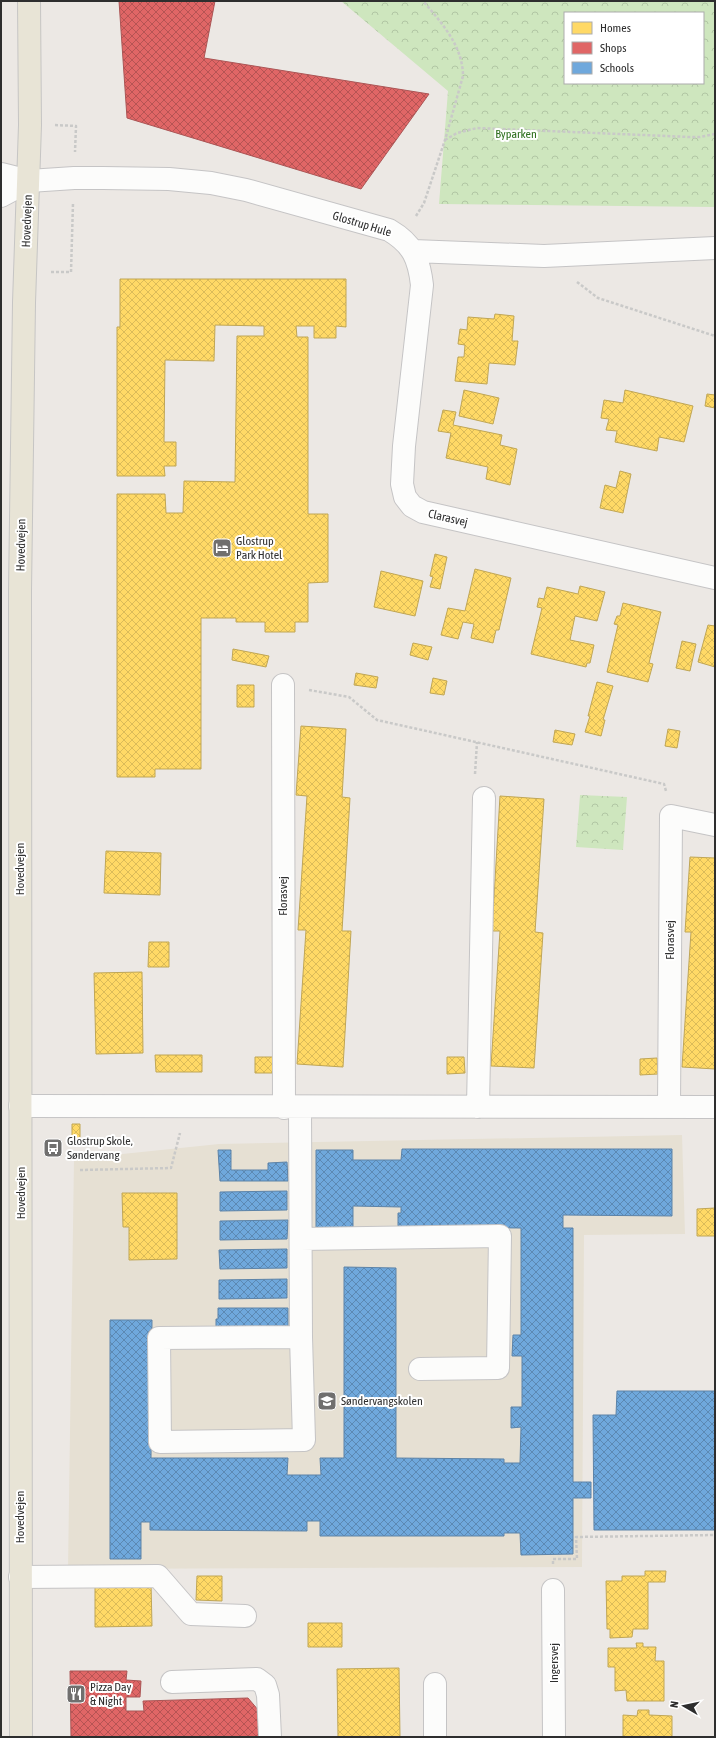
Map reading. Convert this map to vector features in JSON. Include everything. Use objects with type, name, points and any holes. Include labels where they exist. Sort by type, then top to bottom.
[{"type":"main road","name":"Hovedvejen","points":[[20,1737],[21,519],[24,303],[30,124],[29,1]]},
{"type":"street","points":[[1,174],[29,181]]},
{"type":"street","name":"Glostrup Hule","points":[[29,181],[74,178],[169,179],[211,183],[246,190],[389,230],[408,244],[544,256],[715,248]]},
{"type":"street","points":[[1,196],[29,181]]},
{"type":"street","name":"Clarasvej","points":[[408,244],[420,268],[422,285],[404,446],[402,484],[405,497],[412,506],[423,512],[715,578]]},
{"type":"street","name":"Florasvej","points":[[283,685],[292,1107],[301,1239],[301,1337],[304,1440],[160,1442],[159,1338],[301,1337]]},
{"type":"street","points":[[478,1107],[484,798]]},
{"type":"street","points":[[671,816],[715,825]]},
{"type":"street","name":"Florasvej","points":[[669,1107],[671,816]]},
{"type":"street","points":[[20,1106],[715,1107]]},
{"type":"street","points":[[301,1239],[500,1236],[498,1368],[420,1369]]},
{"type":"street","points":[[20,1577],[158,1576],[191,1614],[245,1616]]},
{"type":"street","name":"Ingersvej","points":[[553,1590],[554,1737]]},
{"type":"street","points":[[172,1682],[257,1678],[264,1685],[268,1695],[270,1737]]},
{"type":"street","points":[[435,1684],[435,1737]]},
{"type":"path","points":[[408,244],[424,203],[445,140],[460,87],[463,65],[456,45],[423,1]]},
{"type":"path","points":[[30,124],[76,126],[71,272]]},
{"type":"path","points":[[445,140],[457,132],[477,128],[690,138],[715,134]]},
{"type":"path","points":[[544,256],[598,298],[715,336]]},
{"type":"path","points":[[283,685],[349,697],[377,720],[664,784],[671,816]]},
{"type":"path","points":[[80,1170],[170,1168],[186,1107]]},
{"type":"path","points":[[553,1590],[553,1559],[577,1559],[576,1537],[715,1535]]},
{"type":"shaded area","name":"Søndervangskolen","points":[[682,1135],[685,1234],[584,1235],[582,1567],[68,1569],[74,1159],[219,1144]]},
{"type":"green space","name":"Byparken","points":[[341,1],[715,1],[715,207],[439,204],[448,91]]},
{"type":"green space","points":[[580,795],[627,797],[623,850],[576,847]]},
{"type":"building: Homes","name":"Glostrup Park Hotel","points":[[120,279],[346,279],[346,327],[336,326],[336,338],[314,338],[314,326],[296,326],[297,337],[308,337],[308,514],[328,514],[328,582],[308,583],[308,622],[295,622],[295,632],[265,632],[265,622],[236,622],[236,618],[201,618],[201,769],[155,769],[155,777],[117,777],[117,494],[165,494],[166,513],[183,513],[184,481],[235,482],[237,336],[264,336],[264,326],[215,325],[214,361],[165,360],[164,442],[176,442],[176,466],[164,466],[165,476],[117,476],[117,327],[120,327]]},
{"type":"building: Homes","points":[[495,314],[514,316],[512,341],[518,341],[515,365],[489,363],[487,384],[455,381],[458,357],[464,357],[465,345],[458,344],[460,329],[467,330],[468,317],[494,319]]},
{"type":"building: Homes","points":[[464,390],[499,398],[493,424],[459,416]]},
{"type":"building: Homes","points":[[625,390],[693,406],[684,442],[659,437],[657,451],[615,442],[617,431],[606,430],[609,419],[601,418],[604,400],[623,403]]},
{"type":"building: Homes","points":[[707,394],[715,395],[715,408],[705,406]]},
{"type":"building: Homes","points":[[443,410],[456,412],[453,425],[502,435],[500,445],[517,449],[510,485],[486,479],[488,467],[446,458],[451,433],[438,431]]},
{"type":"building: Homes","points":[[620,471],[631,474],[623,513],[600,508],[605,485],[616,488]]},
{"type":"building: Homes","points":[[435,554],[447,557],[440,589],[430,587],[433,577],[430,576]]},
{"type":"building: Homes","points":[[475,569],[511,578],[499,630],[496,630],[493,643],[471,638],[474,624],[463,622],[458,639],[441,635],[448,608],[465,611]]},
{"type":"building: Homes","points":[[381,571],[423,581],[415,616],[374,607]]},
{"type":"building: Homes","points":[[580,586],[605,592],[597,621],[575,616],[570,640],[594,645],[590,663],[587,663],[586,667],[531,654],[542,608],[537,607],[539,598],[544,599],[547,587],[578,594]]},
{"type":"building: Homes","points":[[623,603],[661,612],[649,663],[653,664],[648,682],[607,672],[618,625],[614,624],[617,616],[620,616]]},
{"type":"building: Homes","points":[[708,625],[715,626],[715,667],[698,662]]},
{"type":"building: Homes","points":[[682,641],[696,644],[690,671],[676,668]]},
{"type":"building: Homes","points":[[413,643],[432,647],[428,660],[410,655]]},
{"type":"building: Homes","points":[[233,649],[269,656],[266,667],[232,660]]},
{"type":"building: Homes","points":[[356,673],[378,677],[376,688],[354,685]]},
{"type":"building: Homes","points":[[433,678],[447,681],[444,695],[430,693]]},
{"type":"building: Homes","points":[[597,682],[613,686],[603,720],[605,720],[601,736],[585,732]]},
{"type":"building: Homes","points":[[237,685],[254,685],[254,707],[237,707]]},
{"type":"building: Homes","points":[[301,726],[346,729],[342,797],[350,798],[342,931],[351,931],[343,1067],[297,1064],[306,930],[298,930],[307,796],[296,795]]},
{"type":"building: Homes","points":[[668,729],[680,731],[677,748],[665,746]]},
{"type":"building: Homes","points":[[555,730],[575,734],[572,745],[553,742]]},
{"type":"building: Homes","points":[[500,796],[544,799],[535,932],[543,933],[534,1068],[491,1066],[500,931],[492,931]]},
{"type":"building: Homes","points":[[106,851],[161,853],[160,895],[104,893]]},
{"type":"building: Homes","points":[[690,857],[715,858],[715,1069],[682,1067],[691,932],[685,932]]},
{"type":"building: Homes","points":[[149,942],[169,942],[169,967],[148,967]]},
{"type":"building: Homes","points":[[142,972],[143,1053],[96,1054],[94,973]]},
{"type":"building: Homes","points":[[155,1055],[202,1055],[202,1072],[156,1072]]},
{"type":"building: Homes","points":[[255,1057],[273,1057],[273,1073],[255,1073]]},
{"type":"building: Homes","points":[[447,1057],[464,1057],[465,1073],[447,1074]]},
{"type":"building: Homes","points":[[657,1058],[658,1074],[640,1075],[640,1059]]},
{"type":"building: Homes","points":[[72,1124],[80,1124],[80,1141],[72,1140]]},
{"type":"building: Homes","points":[[122,1193],[177,1193],[177,1259],[129,1260],[129,1227],[123,1227]]},
{"type":"building: Homes","points":[[715,1208],[715,1236],[697,1236],[697,1209]]},
{"type":"building: Homes","points":[[645,1571],[666,1571],[665,1582],[648,1582],[648,1629],[633,1629],[632,1637],[610,1638],[610,1629],[607,1629],[606,1581],[622,1581],[622,1576],[645,1576]]},
{"type":"building: Homes","points":[[197,1576],[222,1576],[222,1601],[196,1600]]},
{"type":"building: Homes","points":[[95,1583],[151,1583],[152,1626],[95,1627]]},
{"type":"building: Homes","points":[[308,1623],[342,1623],[342,1647],[308,1647]]},
{"type":"building: Homes","points":[[636,1643],[643,1643],[643,1647],[656,1647],[655,1661],[664,1661],[664,1701],[627,1701],[626,1690],[615,1691],[615,1667],[608,1667],[608,1648],[637,1648]]},
{"type":"building: Homes","points":[[399,1668],[400,1737],[338,1737],[337,1669]]},
{"type":"building: Homes","points":[[638,1710],[649,1710],[649,1715],[672,1716],[672,1737],[623,1737],[623,1715],[637,1716]]},
{"type":"building: Shops","points":[[119,1],[215,1],[204,58],[429,94],[361,189],[127,118]]},
{"type":"building: Shops","points":[[70,1671],[127,1671],[126,1680],[141,1681],[140,1697],[126,1697],[126,1711],[144,1711],[143,1701],[248,1698],[259,1711],[260,1737],[71,1737]]},
{"type":"building: Schools","points":[[402,1149],[672,1149],[672,1216],[563,1215],[563,1228],[573,1228],[573,1482],[591,1482],[591,1498],[573,1498],[573,1554],[521,1555],[520,1533],[504,1533],[504,1536],[320,1536],[320,1521],[307,1521],[307,1531],[150,1530],[150,1522],[141,1522],[141,1559],[110,1559],[110,1320],[152,1320],[151,1458],[288,1458],[287,1475],[321,1475],[320,1458],[344,1458],[344,1267],[396,1268],[396,1458],[504,1459],[504,1463],[520,1463],[521,1427],[511,1428],[511,1407],[522,1407],[522,1356],[512,1356],[513,1335],[521,1335],[521,1228],[398,1227],[398,1213],[401,1213],[401,1207],[353,1206],[353,1227],[316,1228],[316,1150],[353,1150],[353,1160],[401,1160]]},
{"type":"building: Schools","points":[[218,1150],[231,1150],[231,1170],[268,1170],[268,1163],[287,1162],[288,1181],[220,1181]]},
{"type":"building: Schools","points":[[287,1191],[287,1210],[220,1211],[220,1192]]},
{"type":"building: Schools","points":[[288,1220],[287,1239],[220,1240],[220,1221]]},
{"type":"building: Schools","points":[[287,1249],[287,1268],[220,1269],[219,1250]]},
{"type":"building: Schools","points":[[287,1279],[287,1298],[219,1299],[219,1280]]},
{"type":"building: Schools","points":[[218,1308],[288,1308],[288,1335],[216,1335]]},
{"type":"building: Schools","points":[[617,1391],[715,1391],[715,1530],[594,1530],[593,1415],[616,1415]]},
{"type":"place","name":"Glostrup Park Hotel","points":[[222,548]]},
{"type":"place","name":"Glostrup Skole, Søndervang","points":[[53,1148]]},
{"type":"place","name":"Søndervangskolen","points":[[327,1401]]},
{"type":"place","name":"Pizza Day & Night","points":[[76,1694]]}]
